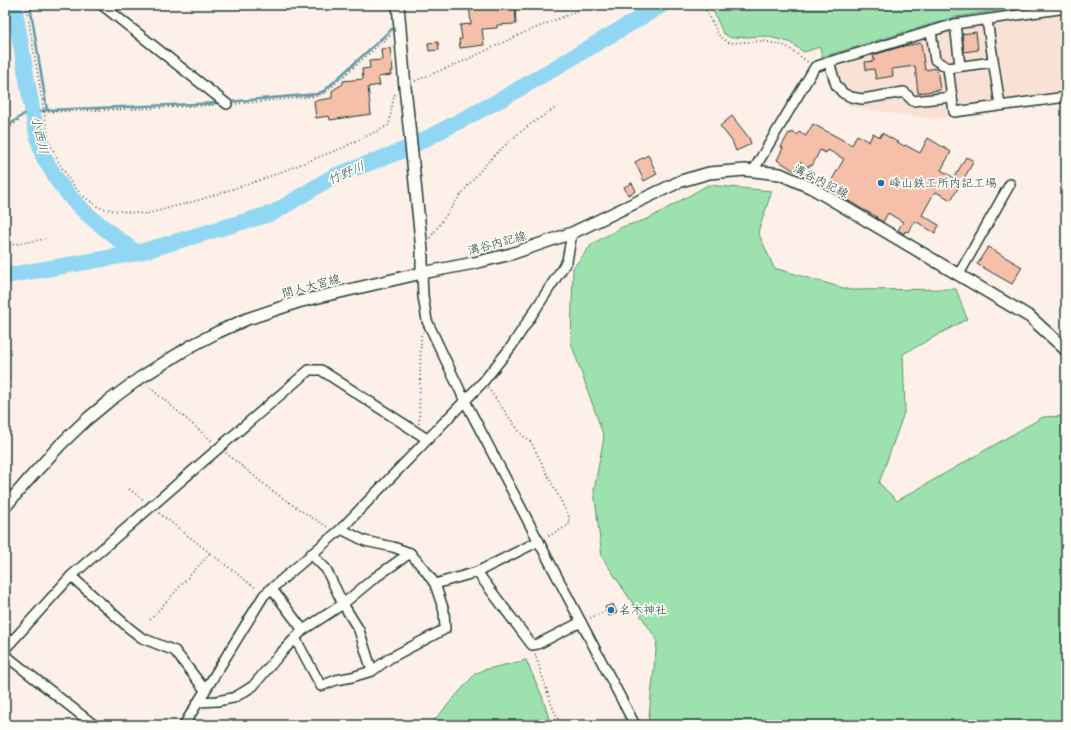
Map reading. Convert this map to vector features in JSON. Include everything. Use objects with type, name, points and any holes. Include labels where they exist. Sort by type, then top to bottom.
[{"type":"main road","points":[[398,5],[422,250],[422,274]]},
{"type":"main road","name":"溝谷内記線","points":[[422,274],[511,254],[572,233],[681,181],[709,173],[745,170],[780,174],[812,188],[1030,317],[1066,350]]},
{"type":"main road","name":"間人大宮線","points":[[5,506],[60,445],[86,420],[140,378],[191,346],[218,332],[247,320],[304,301],[422,274]]},
{"type":"street","points":[[102,5],[228,104]]},
{"type":"street","points":[[753,171],[815,67],[955,24],[1066,8]]},
{"type":"street","points":[[987,20],[1000,106]]},
{"type":"street","points":[[955,24],[960,66]]},
{"type":"street","points":[[931,31],[935,60],[948,68],[993,62]]},
{"type":"street","points":[[829,62],[836,85],[843,93],[851,97],[862,98],[904,92],[913,101],[952,97]]},
{"type":"street","points":[[948,68],[954,112],[1066,97]]},
{"type":"street","points":[[959,274],[1010,184]]},
{"type":"street","points":[[184,725],[268,592],[339,531],[483,382],[511,346],[567,260],[572,233]]},
{"type":"street","points":[[422,274],[423,296],[427,321],[465,401],[635,725]]},
{"type":"street","points":[[5,649],[71,576],[309,370],[321,370],[428,439]]},
{"type":"street","points":[[296,638],[320,686],[336,680],[372,671],[390,658],[444,629],[444,612],[435,584],[410,553],[393,547],[365,541],[339,531]]},
{"type":"street","points":[[435,584],[477,572],[539,541]]},
{"type":"street","points":[[198,702],[233,698],[253,686],[303,630],[343,604],[410,553]]},
{"type":"street","points":[[311,554],[326,569],[343,604],[359,630],[372,671]]},
{"type":"street","points":[[477,572],[532,645],[538,644],[581,622]]},
{"type":"street","points":[[71,576],[142,638],[175,651],[205,690]]},
{"type":"street","points":[[268,592],[303,630]]},
{"type":"street","points":[[5,655],[94,725]]},
{"type":"path","points":[[26,5],[49,141],[58,161],[82,195],[98,207],[146,214],[196,201],[263,179],[342,148],[389,125],[393,100],[398,88],[417,81],[520,34],[592,5]]},
{"type":"path","points":[[576,5],[580,10]]},
{"type":"path","points":[[716,5],[704,7],[720,37],[730,43],[763,41],[786,46],[815,67]]},
{"type":"path","points":[[44,112],[228,104],[317,96],[325,93],[400,26]]},
{"type":"path","points":[[422,250],[469,185],[487,163],[530,124],[557,107]]},
{"type":"path","points":[[5,131],[21,119]]},
{"type":"path","points":[[5,246],[45,239]]},
{"type":"path","points":[[419,434],[421,336],[427,321]]},
{"type":"path","points":[[140,378],[220,448],[282,498],[339,531]]},
{"type":"path","points":[[483,382],[522,435],[531,442],[569,517],[569,524],[539,541]]},
{"type":"path","points":[[129,489],[210,553],[268,592]]},
{"type":"path","points":[[150,620],[210,553]]},
{"type":"path","points":[[581,622],[607,611]]},
{"type":"path","points":[[532,645],[552,706],[561,725]]},
{"type":"shaded area","points":[[1066,5],[1066,100],[933,119],[851,107],[835,96],[823,60],[955,21]]},
{"type":"green space","points":[[1038,5],[955,17],[822,57],[820,47],[804,52],[789,42],[765,36],[731,38],[723,33],[711,6]]},
{"type":"green space","points":[[708,185],[772,191],[758,232],[774,268],[850,290],[956,289],[967,319],[903,354],[905,410],[879,483],[897,501],[1043,417],[1066,416],[1066,725],[648,725],[657,640],[602,557],[594,490],[604,437],[571,343],[573,268],[592,244],[622,227],[648,219]]},
{"type":"green space","points":[[526,660],[542,696],[551,725],[430,725],[475,674],[483,670]]},
{"type":"building","points":[[469,5],[515,5],[516,24],[497,25],[497,28],[482,29],[484,45],[460,48],[459,39],[462,39],[460,25],[471,24]]},
{"type":"building","points":[[976,32],[978,50],[964,52],[962,34]]},
{"type":"building","points":[[438,42],[439,50],[429,51],[428,43]]},
{"type":"building","points":[[921,43],[925,70],[937,68],[940,90],[918,93],[915,66],[892,69],[893,76],[876,79],[874,69],[866,70],[865,62],[874,61],[873,55],[904,46]]},
{"type":"building","points":[[390,48],[393,71],[390,71],[391,75],[378,77],[380,85],[368,87],[371,114],[330,120],[329,116],[316,118],[314,101],[332,98],[332,91],[343,84],[343,81],[363,79],[362,69],[370,68],[369,61],[382,60],[381,49]]},
{"type":"building","points":[[732,116],[749,138],[751,144],[736,151],[732,141],[720,126]]},
{"type":"building","points":[[813,124],[852,145],[857,135],[869,142],[873,133],[880,137],[882,133],[904,146],[905,145],[920,153],[928,138],[951,152],[941,170],[954,178],[966,157],[974,161],[951,200],[936,192],[934,193],[922,215],[939,225],[935,233],[914,221],[908,232],[905,231],[904,234],[898,230],[903,222],[888,213],[883,222],[827,188],[844,159],[828,150],[826,153],[820,150],[812,166],[810,165],[809,167],[800,162],[795,171],[777,160],[783,148],[781,147],[789,133],[791,134],[792,132],[797,135],[799,132],[806,136]]},
{"type":"building","points":[[648,155],[657,174],[644,181],[635,162]]},
{"type":"building","points":[[632,183],[636,191],[628,195],[624,187]]},
{"type":"building","points":[[988,247],[1022,267],[1012,284],[977,264]]},
{"type":"building","points":[[613,604],[617,613],[609,616],[605,607]]},
{"type":"waterway","name":"小西川","points":[[14,5],[35,126],[43,156],[59,183],[73,200],[87,214],[137,253]]},
{"type":"waterway","points":[[30,5],[47,110]]},
{"type":"waterway","name":"竹野川","points":[[5,276],[137,253],[273,213],[334,176],[404,150],[500,100],[662,5]]},
{"type":"waterway","points":[[228,102],[317,94],[324,91],[392,29]]},
{"type":"waterway","points":[[5,128],[24,114],[47,110],[221,103]]},
{"type":"place","name":"峰山鉄工所内記工場","points":[[881,183]]},
{"type":"place","name":"名木神社","points":[[611,610]]}]
